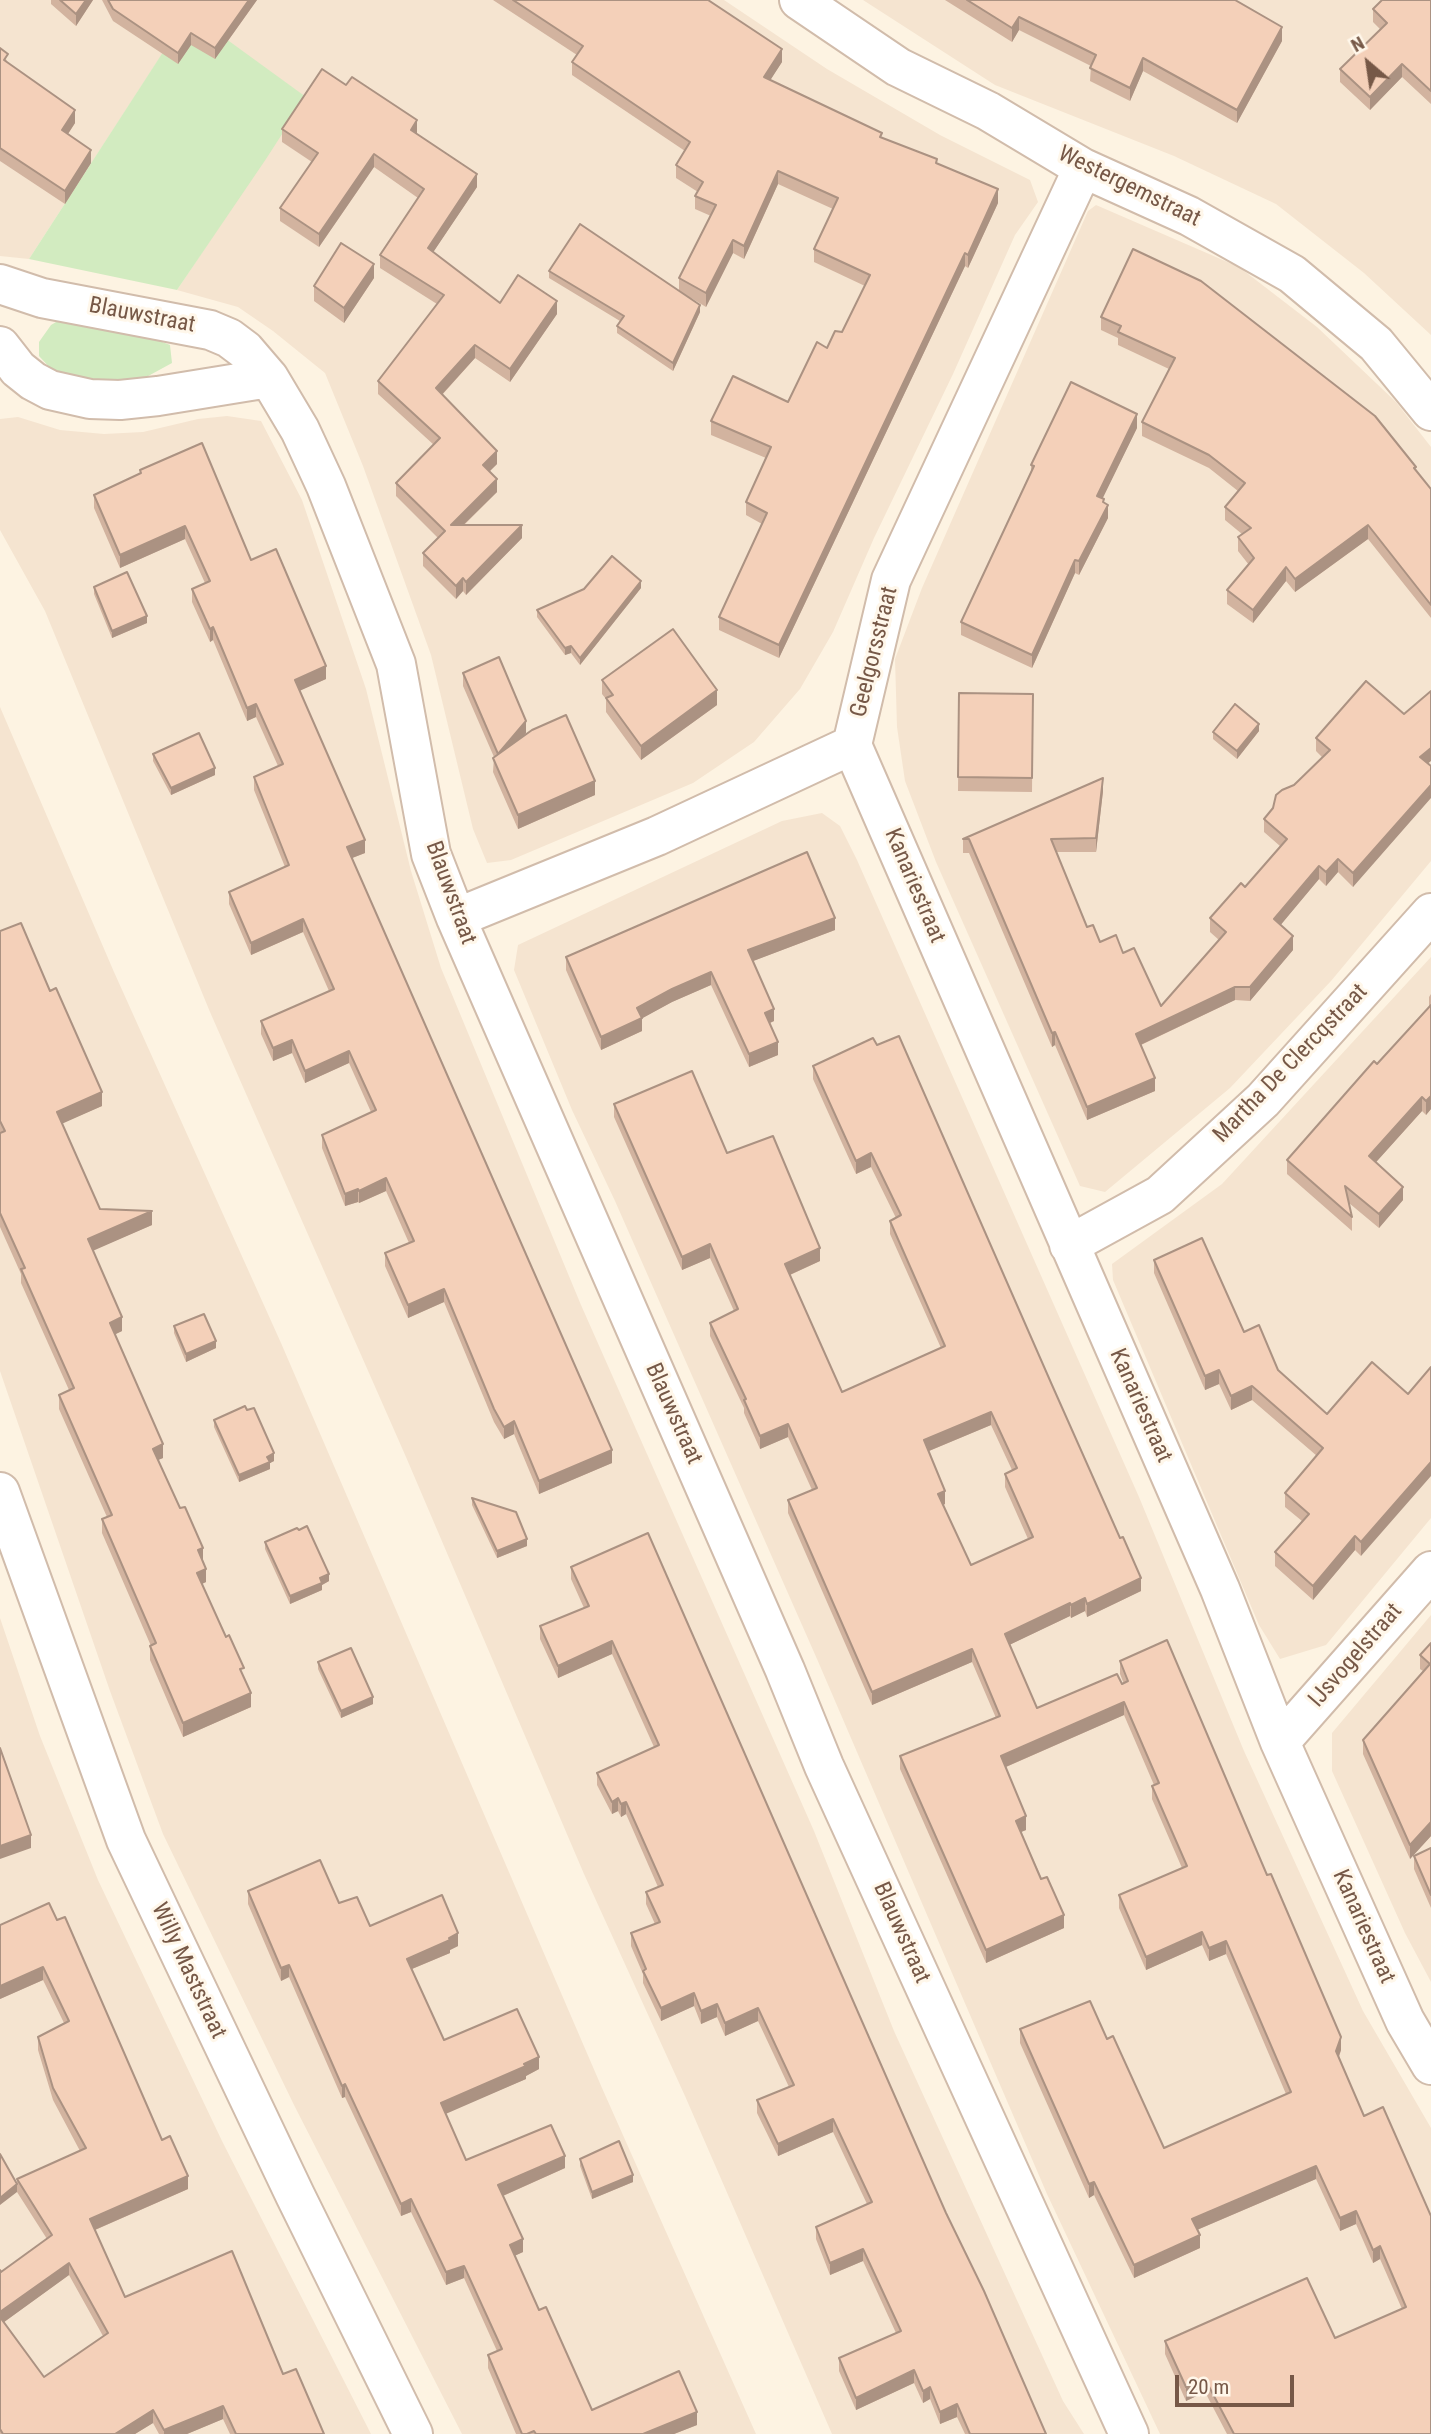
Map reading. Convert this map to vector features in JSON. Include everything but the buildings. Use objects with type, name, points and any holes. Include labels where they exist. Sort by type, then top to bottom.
[{"type":"street","name":"Westergemstraat","points":[[799,0],[898,66],[988,111],[1083,168],[1189,216],[1292,274],[1376,344],[1431,411]]},
{"type":"street","name":"Geelgorsstraat","points":[[456,918],[657,836],[852,745],[891,580],[1083,168]]},
{"type":"street","name":"Blauwstraat","points":[[0,284],[42,298],[210,330],[229,338],[245,349],[269,378],[300,430],[326,486],[396,664],[431,854],[456,918],[785,1670],[824,1766],[1129,2434]]},
{"type":"street","points":[[0,346],[18,369],[33,382],[50,390],[90,398],[120,400],[158,396],[269,378]]},
{"type":"street","name":"Kanariestraat","points":[[852,745],[1220,1589],[1280,1741],[1405,2021],[1431,2065]]},
{"type":"street","name":"Martha De Clercqstraat","points":[[1069,1245],[1160,1195],[1264,1100],[1431,913]]},
{"type":"street","name":"Willy Maststraat","points":[[0,1492],[126,1840],[413,2434]]},
{"type":"street","name":"IJsvogelstraat","points":[[1280,1741],[1431,1570]]},
{"type":"shaded area","points":[[0,0],[724,0],[827,69],[940,135],[1030,180],[1038,202],[1015,235],[833,632],[800,689],[754,742],[693,783],[511,860],[487,863],[473,829],[431,655],[363,466],[325,373],[238,307],[177,290],[305,97],[189,13],[29,259],[0,256]]},
{"type":"shaded area","points":[[863,0],[1431,0],[1431,335],[1364,273],[1276,204],[1174,156],[995,85]]},
{"type":"shaded area","points":[[1096,205],[1239,267],[1317,327],[1396,402],[1431,447],[1431,861],[1331,981],[1230,1088],[1105,1192],[1080,1186],[936,862],[905,781],[897,727],[895,659],[922,588],[1088,211]]},
{"type":"shaded area","points":[[227,416],[261,421],[302,500],[366,689],[411,871],[441,968],[581,1305],[814,1831],[894,2031],[1063,2401],[1084,2434],[832,2434],[685,2096],[584,1874],[406,1457],[210,1012],[45,611],[0,530],[0,419],[18,417],[60,430],[104,434],[143,432],[198,419]]},
{"type":"shaded area","points":[[0,707],[114,972],[281,1343],[602,2088],[756,2434],[462,2434],[294,2105],[163,1834],[110,1691],[0,1371]]},
{"type":"shaded area","points":[[822,813],[840,826],[857,860],[1139,1497],[1244,1751],[1363,2011],[1431,2128],[1431,2434],[1160,2434],[1047,2194],[817,1659],[615,1201],[572,1110],[514,970],[518,945],[782,821]]},
{"type":"shaded area","points":[[1431,957],[1431,1518],[1326,1645],[1280,1659],[1259,1625],[1113,1280],[1112,1264],[1222,1184]]},
{"type":"shaded area","points":[[1431,1615],[1431,1982],[1405,1933],[1332,1771],[1332,1733]]},
{"type":"shaded area","points":[[0,1618],[40,1736],[98,1880],[222,2141],[371,2434],[0,2434]]},
{"type":"green space","points":[[189,12],[306,97],[266,159],[177,290],[29,259]]},
{"type":"green space","points":[[68,315],[130,329],[170,345],[172,363],[139,381],[96,382],[52,370],[39,356],[39,342],[51,325]]}]
